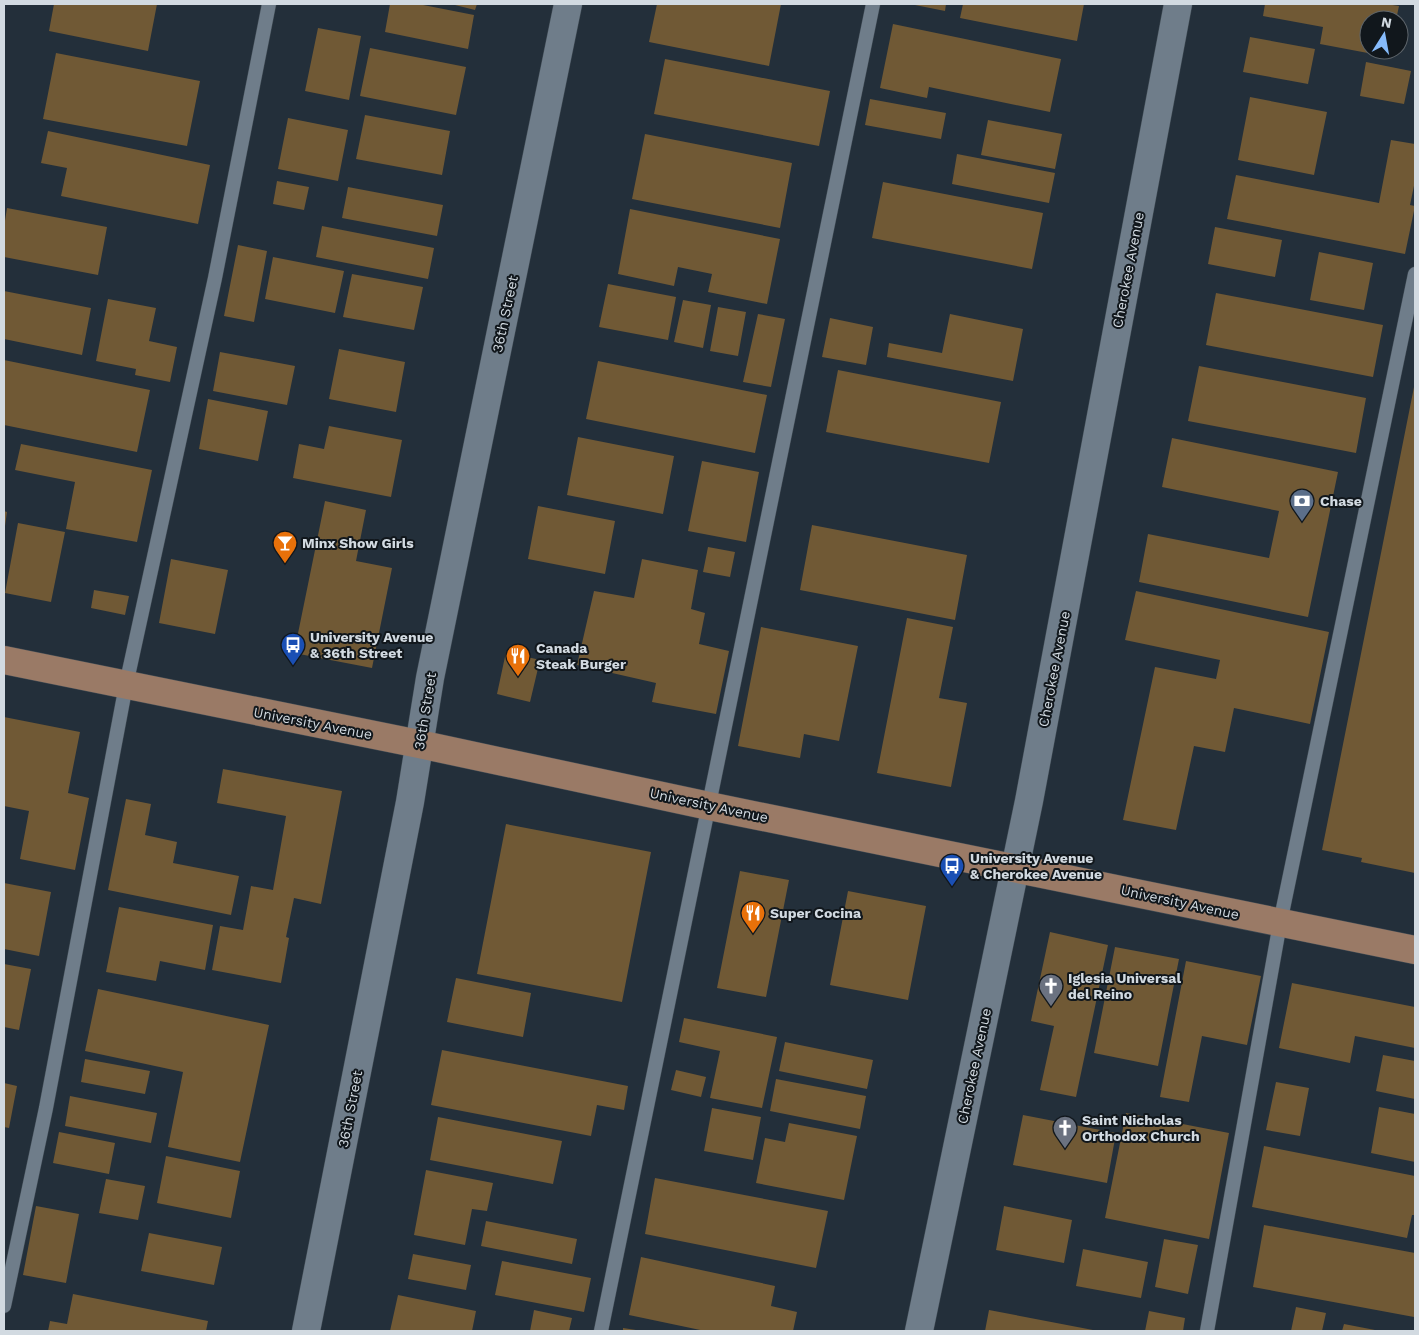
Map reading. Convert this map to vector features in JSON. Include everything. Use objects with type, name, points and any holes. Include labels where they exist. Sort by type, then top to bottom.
[{"type":"main road","name":"University Avenue","points":[[4,660],[1415,950]]},
{"type":"street","name":"36th Street","points":[[306,1331],[410,802],[430,678],[568,4]]},
{"type":"street","name":"Cherokee Avenue","points":[[919,1331],[1016,867],[1178,4]]},
{"type":"lane","points":[[4,1306],[46,1108],[126,685],[215,278],[269,4]]},
{"type":"lane","points":[[601,1331],[873,4]]},
{"type":"lane","points":[[1207,1331],[1280,923],[1415,274]]},
{"type":"building","points":[[54,4],[157,4],[148,51],[49,31]]},
{"type":"building","points":[[390,4],[418,4],[474,15],[468,49],[385,32]]},
{"type":"building","points":[[451,4],[477,4],[475,10]]},
{"type":"building","points":[[657,4],[781,4],[769,66],[649,42]]},
{"type":"building","points":[[910,4],[946,4],[945,11]]},
{"type":"building","points":[[963,4],[1084,4],[1077,41],[960,18]]},
{"type":"building","points":[[1265,4],[1386,4],[1399,6],[1398,10],[1359,10],[1359,51],[1320,44],[1323,27],[1263,16]]},
{"type":"building","points":[[893,24],[1061,59],[1050,112],[929,87],[927,98],[880,88]]},
{"type":"building","points":[[318,28],[361,36],[349,100],[305,91]]},
{"type":"building","points":[[1250,37],[1315,49],[1308,84],[1243,72]]},
{"type":"building","points":[[370,48],[466,67],[456,115],[360,96]]},
{"type":"building","points":[[56,53],[200,81],[187,146],[43,119]]},
{"type":"building","points":[[665,59],[830,91],[819,146],[654,114]]},
{"type":"building","points":[[1366,62],[1411,71],[1404,104],[1360,96]]},
{"type":"building","points":[[1250,97],[1327,112],[1314,175],[1238,160]]},
{"type":"building","points":[[870,99],[946,113],[941,139],[865,125]]},
{"type":"building","points":[[365,115],[450,131],[442,175],[356,159]]},
{"type":"building","points":[[288,118],[348,130],[338,181],[278,169]]},
{"type":"building","points":[[988,120],[1062,134],[1055,169],[981,155]]},
{"type":"building","points":[[48,131],[210,165],[198,224],[61,196],[67,168],[41,163]]},
{"type":"building","points":[[645,134],[792,163],[780,228],[632,199]]},
{"type":"building","points":[[1391,140],[1415,144],[1415,181],[1410,205],[1415,206],[1405,254],[1227,219],[1236,175],[1379,203]]},
{"type":"building","points":[[957,154],[1055,173],[1049,203],[952,184]]},
{"type":"building","points":[[277,181],[309,187],[304,210],[273,204]]},
{"type":"building","points":[[883,182],[1043,213],[1032,269],[872,238]]},
{"type":"building","points":[[348,187],[443,205],[437,236],[342,218]]},
{"type":"building","points":[[7,208],[107,227],[98,275],[4,257],[4,227]]},
{"type":"building","points":[[630,209],[780,239],[767,304],[708,292],[712,274],[678,267],[674,286],[618,274]]},
{"type":"building","points":[[322,226],[434,248],[428,279],[316,257]]},
{"type":"building","points":[[1215,227],[1282,240],[1275,277],[1208,264]]},
{"type":"building","points":[[238,245],[267,251],[254,322],[224,316]]},
{"type":"building","points":[[1319,252],[1373,263],[1364,310],[1310,300]]},
{"type":"building","points":[[273,257],[344,271],[335,313],[265,299]]},
{"type":"building","points":[[352,274],[423,287],[414,330],[343,317]]},
{"type":"building","points":[[608,284],[676,297],[668,340],[599,327]]},
{"type":"building","points":[[4,291],[91,308],[82,355],[4,339]]},
{"type":"building","points":[[1216,293],[1383,325],[1373,377],[1206,345]]},
{"type":"building","points":[[108,299],[156,308],[149,341],[177,347],[170,382],[135,375],[136,369],[96,361]]},
{"type":"building","points":[[683,300],[711,305],[703,348],[674,342]]},
{"type":"building","points":[[718,307],[746,312],[738,356],[710,351]]},
{"type":"building","points":[[758,314],[785,319],[771,387],[743,382]]},
{"type":"building","points":[[950,314],[1023,329],[1013,381],[887,357],[889,343],[942,353]]},
{"type":"building","points":[[830,318],[873,327],[866,365],[822,357]]},
{"type":"building","points":[[339,349],[405,362],[396,412],[329,399]]},
{"type":"building","points":[[220,352],[295,366],[287,405],[213,391]]},
{"type":"building","points":[[4,360],[150,390],[137,452],[4,425]]},
{"type":"building","points":[[598,361],[767,395],[755,453],[586,419]]},
{"type":"building","points":[[1199,366],[1366,398],[1356,453],[1188,421]]},
{"type":"building","points":[[838,370],[1001,402],[989,463],[826,432]]},
{"type":"building","points":[[1414,387],[1415,873],[1361,862],[1362,858],[1322,850]]},
{"type":"building","points":[[208,399],[268,411],[258,461],[199,449]]},
{"type":"building","points":[[329,426],[402,440],[391,497],[293,478],[299,444],[324,449]]},
{"type":"building","points":[[578,437],[674,456],[663,514],[567,495]]},
{"type":"building","name":"Chase","points":[[1172,438],[1338,472],[1308,617],[1139,582],[1148,534],[1269,558],[1279,511],[1162,487]]},
{"type":"building","points":[[21,444],[152,470],[137,542],[66,529],[75,482],[15,470]]},
{"type":"building","points":[[702,461],[759,472],[746,542],[688,531]]},
{"type":"building","points":[[325,501],[366,510],[356,561],[392,568],[372,668],[294,653]]},
{"type":"building","points":[[538,506],[615,521],[605,574],[528,559]]},
{"type":"building","points":[[4,511],[7,512],[5,526],[4,526]]},
{"type":"building","points":[[18,523],[65,532],[51,602],[5,593]]},
{"type":"building","points":[[812,525],[967,555],[955,620],[800,590]]},
{"type":"building","points":[[708,547],[735,552],[730,577],[703,572]]},
{"type":"building","points":[[171,559],[228,570],[215,634],[159,623]]},
{"type":"building","points":[[642,559],[698,570],[691,609],[705,613],[699,644],[729,651],[716,714],[652,702],[656,683],[577,665],[594,591],[634,598]]},
{"type":"building","points":[[94,590],[129,596],[125,615],[91,608]]},
{"type":"building","points":[[1136,591],[1329,632],[1310,724],[1234,708],[1225,752],[1194,746],[1176,830],[1123,820],[1155,667],[1216,679],[1220,660],[1125,640]]},
{"type":"building","points":[[907,618],[953,627],[939,698],[967,703],[951,787],[877,773]]},
{"type":"building","points":[[761,627],[858,646],[839,741],[804,734],[800,758],[738,746]]},
{"type":"building","name":"Canada Steak Burger","points":[[506,652],[540,660],[530,702],[497,694]]},
{"type":"building","points":[[4,717],[80,732],[68,793],[89,798],[75,870],[20,859],[29,811],[4,806]]},
{"type":"building","points":[[223,769],[342,791],[321,904],[294,898],[286,937],[289,938],[281,983],[212,970],[220,926],[243,930],[251,886],[273,890],[286,816],[217,803]]},
{"type":"building","points":[[126,799],[151,804],[145,835],[177,842],[173,863],[239,876],[231,915],[108,890]]},
{"type":"building","points":[[506,824],[651,852],[622,1002],[477,974]]},
{"type":"building","name":"Super Cocina","points":[[740,871],[789,880],[766,997],[717,988]]},
{"type":"building","points":[[4,883],[51,892],[39,956],[4,949]]},
{"type":"building","points":[[848,891],[926,906],[908,1000],[830,985]]},
{"type":"building","points":[[119,907],[213,925],[205,970],[160,961],[156,981],[106,972]]},
{"type":"building","points":[[1050,932],[1108,945],[1076,1097],[1040,1090],[1054,1026],[1031,1021]]},
{"type":"building","points":[[1115,947],[1179,959],[1158,1066],[1094,1053]]},
{"type":"building","points":[[1186,961],[1261,976],[1247,1045],[1202,1036],[1189,1102],[1160,1097]]},
{"type":"building","points":[[4,964],[31,969],[19,1030],[4,1027]]},
{"type":"building","points":[[456,978],[531,993],[523,1037],[447,1022]]},
{"type":"building","points":[[1292,983],[1415,1007],[1415,1048],[1355,1036],[1350,1063],[1279,1048]]},
{"type":"building","points":[[98,989],[269,1025],[240,1162],[168,1147],[183,1072],[85,1051]]},
{"type":"building","points":[[684,1018],[777,1037],[762,1108],[710,1098],[720,1051],[679,1042]]},
{"type":"building","points":[[785,1042],[873,1060],[867,1089],[779,1071]]},
{"type":"building","points":[[442,1050],[628,1086],[624,1110],[597,1105],[591,1136],[431,1105]]},
{"type":"building","points":[[1383,1055],[1415,1061],[1415,1099],[1376,1091]]},
{"type":"building","points":[[85,1059],[150,1071],[145,1094],[81,1082]]},
{"type":"building","points":[[676,1070],[706,1077],[701,1097],[671,1090]]},
{"type":"building","points":[[776,1079],[866,1096],[860,1129],[770,1111]]},
{"type":"building","points":[[1276,1082],[1309,1088],[1300,1136],[1266,1130]]},
{"type":"building","points":[[4,1083],[17,1086],[9,1128],[4,1127]]},
{"type":"building","points":[[70,1096],[157,1113],[151,1143],[65,1126]]},
{"type":"building","points":[[1379,1107],[1415,1114],[1415,1162],[1371,1153]]},
{"type":"building","points":[[712,1108],[761,1117],[753,1160],[704,1151]]},
{"type":"building","points":[[1126,1113],[1229,1133],[1209,1239],[1105,1218]]},
{"type":"building","name":"Saint Nicholas Orthodox Church","points":[[1023,1115],[1116,1133],[1107,1183],[1013,1165]]},
{"type":"building","points":[[438,1117],[562,1141],[553,1184],[430,1160]]},
{"type":"building","points":[[789,1123],[857,1136],[844,1200],[756,1183],[765,1138],[785,1142]]},
{"type":"building","points":[[59,1132],[115,1143],[109,1174],[53,1163]]},
{"type":"building","points":[[1264,1146],[1415,1176],[1415,1215],[1412,1215],[1407,1238],[1252,1207]]},
{"type":"building","points":[[166,1156],[240,1171],[231,1218],[157,1203]]},
{"type":"building","points":[[426,1170],[493,1183],[487,1211],[472,1209],[465,1245],[414,1235]]},
{"type":"building","points":[[655,1178],[828,1211],[816,1268],[645,1234]]},
{"type":"building","points":[[106,1179],[145,1186],[138,1220],[99,1213]]},
{"type":"building","points":[[36,1206],[79,1214],[66,1283],[23,1275]]},
{"type":"building","points":[[1004,1206],[1072,1220],[1064,1263],[996,1250]]},
{"type":"building","points":[[486,1221],[577,1239],[572,1264],[481,1246]]},
{"type":"building","points":[[1264,1225],[1415,1253],[1414,1317],[1253,1287]]},
{"type":"building","points":[[149,1233],[222,1247],[214,1285],[141,1271]]},
{"type":"building","points":[[1164,1239],[1198,1245],[1188,1294],[1155,1287]]},
{"type":"building","points":[[1083,1249],[1148,1262],[1141,1298],[1076,1286]]},
{"type":"building","points":[[413,1254],[471,1265],[466,1290],[408,1279]]},
{"type":"building","points":[[641,1257],[775,1286],[771,1306],[797,1312],[793,1331],[705,1331],[629,1315]]},
{"type":"building","points":[[502,1261],[591,1278],[584,1312],[495,1295]]},
{"type":"building","points":[[73,1294],[208,1321],[206,1331],[48,1331],[50,1321],[67,1324]]},
{"type":"building","points":[[398,1295],[476,1311],[472,1331],[390,1331]]},
{"type":"building","points":[[1296,1307],[1326,1313],[1322,1331],[1291,1331]]},
{"type":"building","points":[[534,1310],[572,1318],[569,1331],[530,1331]]},
{"type":"building","points":[[989,1310],[1093,1330],[1093,1331],[985,1331]]},
{"type":"building","points":[[1149,1311],[1185,1318],[1183,1331],[1145,1331]]},
{"type":"building","points":[[1344,1324],[1375,1330],[1375,1331],[1342,1331]]},
{"type":"building","points":[[623,1328],[636,1330],[636,1331],[623,1331]]},
{"type":"place","name":"Chase","points":[[1302,522]]},
{"type":"place","name":"Minx Show Girls","points":[[285,564]]},
{"type":"place","name":"University Avenue & 36th Street","points":[[293,666]]},
{"type":"place","name":"Canada Steak Burger","points":[[518,677]]},
{"type":"place","name":"University Avenue & Cherokee Avenue","points":[[952,887]]},
{"type":"place","name":"Super Cocina","points":[[753,934]]},
{"type":"place","name":"Iglesia Universal del Reino","points":[[1051,1007]]},
{"type":"place","name":"Saint Nicholas Orthodox Church","points":[[1065,1149]]}]
